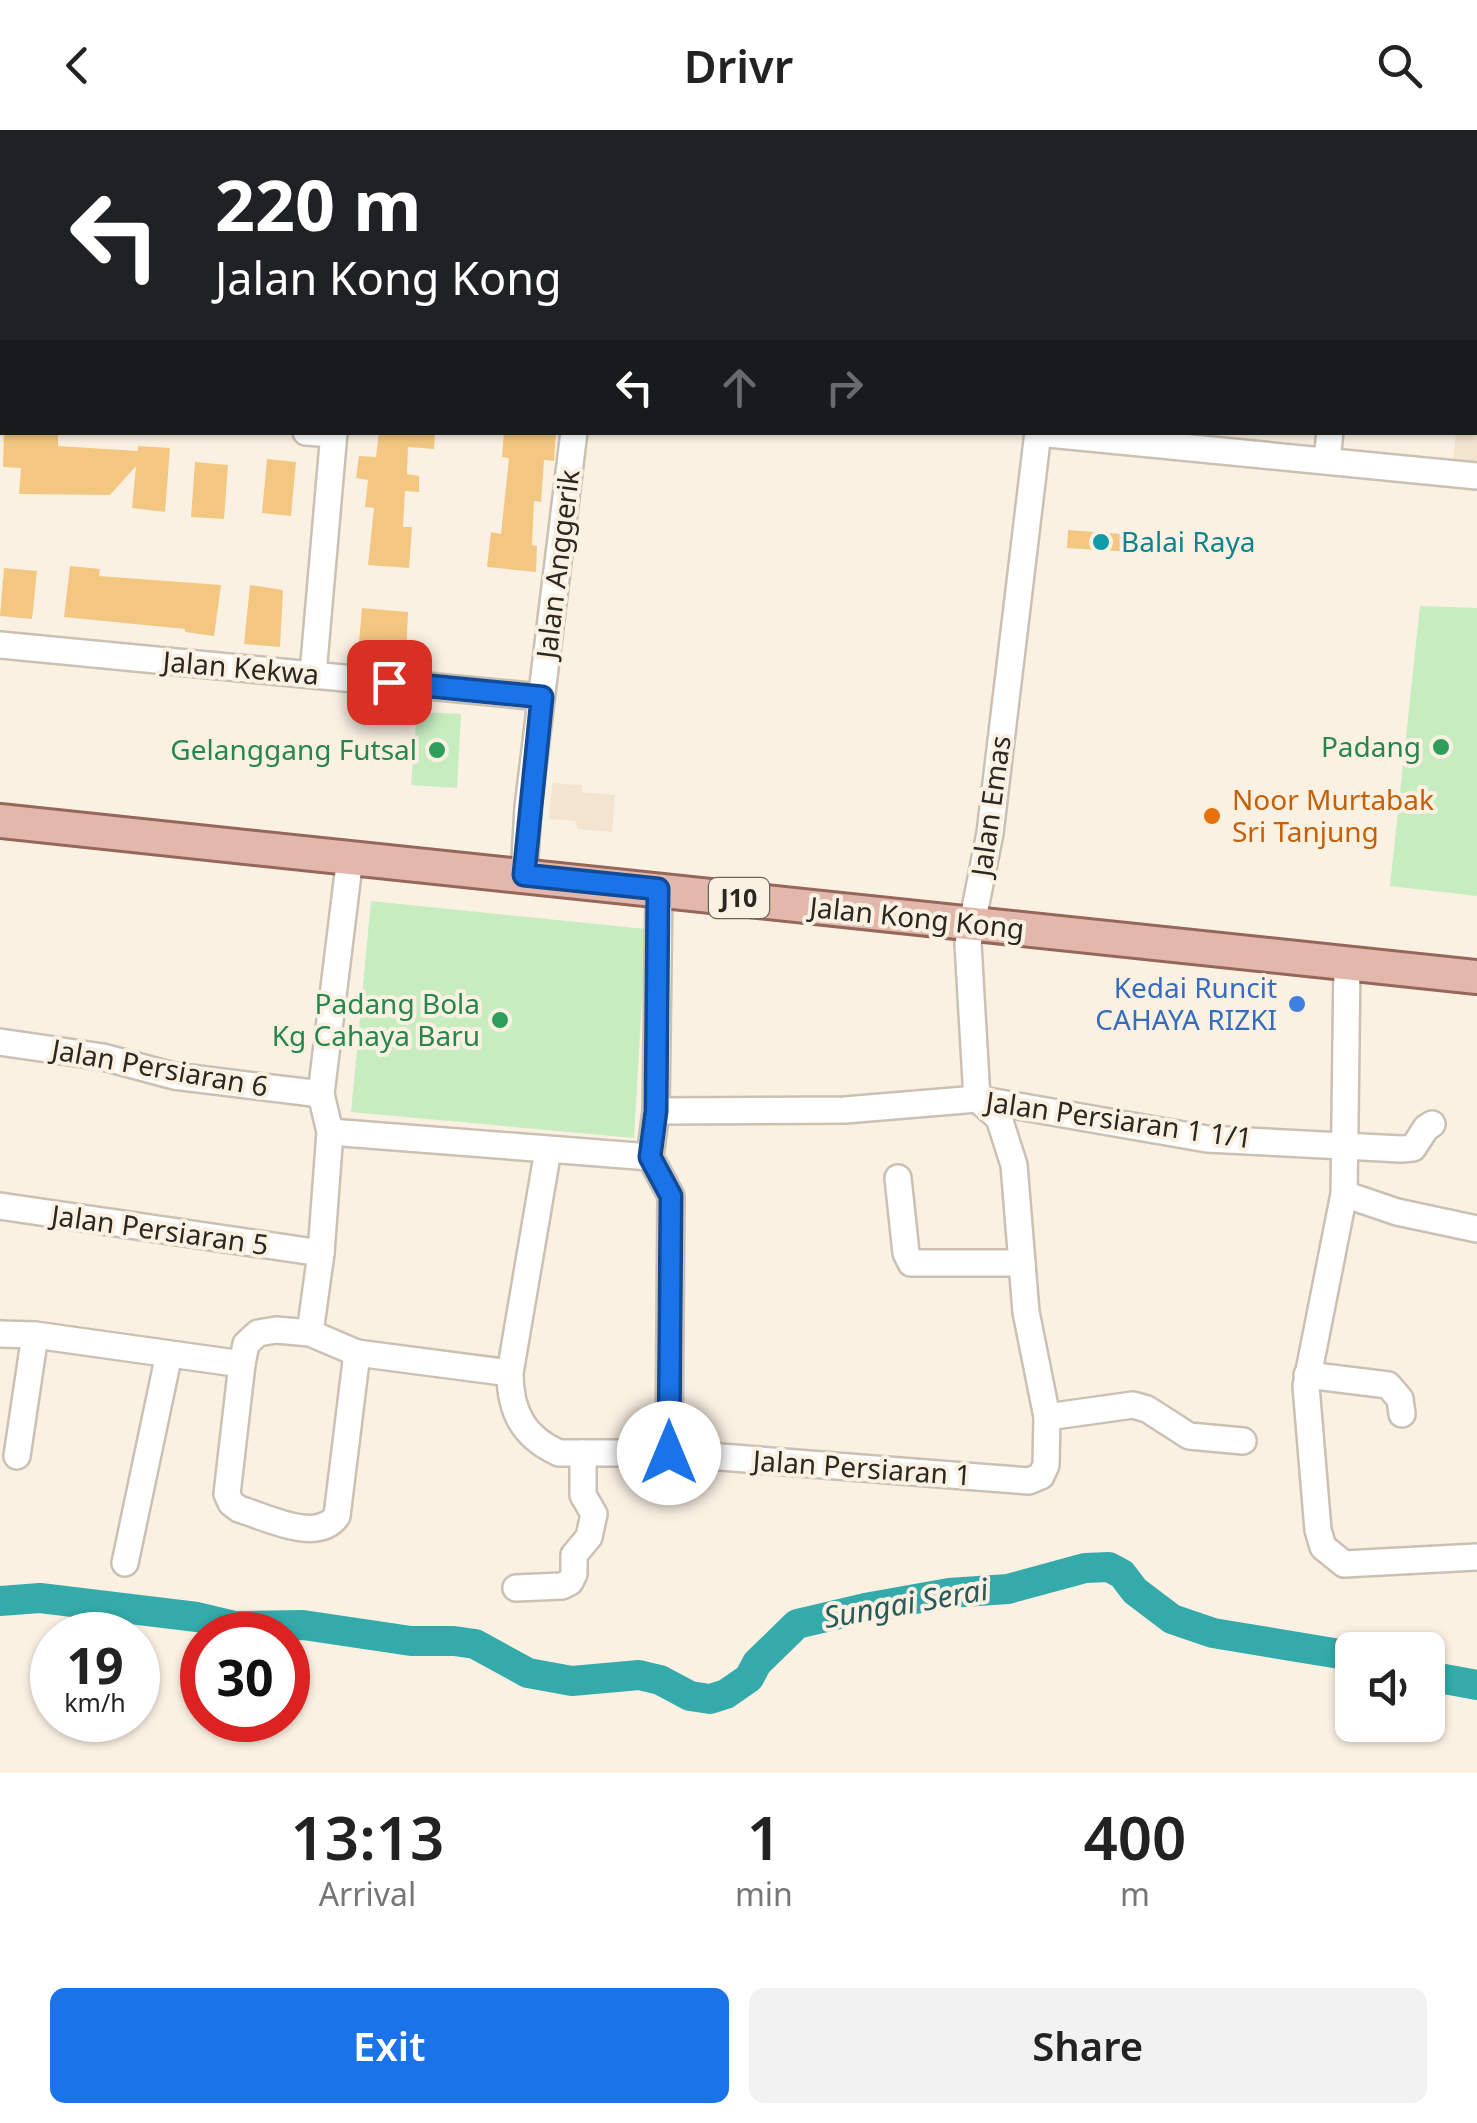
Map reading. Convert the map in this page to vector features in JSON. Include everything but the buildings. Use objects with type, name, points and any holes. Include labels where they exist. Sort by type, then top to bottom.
[{"type":"main road","name":"Jalan Kong Kong","points":[[0,821],[1477,977]]},
{"type":"street","points":[[313,674],[334,435]]},
{"type":"street","name":"Jalan Anggerik","points":[[524,875],[574,435]]},
{"type":"street","name":"Jalan Emas","points":[[978,1100],[968,944],[990,833],[1038,435]]},
{"type":"street","points":[[1060,435],[1477,476]]},
{"type":"street","points":[[1328,459],[1330,435]]},
{"type":"street","name":"Jalan Kekwa","points":[[0,645],[542,697]]},
{"type":"street","points":[[310,1333],[321,1253],[330,1132],[321,1094],[350,857]]},
{"type":"street","points":[[658,889],[656,1111],[650,1157],[671,1196],[669,1453]]},
{"type":"street","points":[[1346,964],[1344,1194],[1307,1375],[1318,1530],[1332,1557],[1356,1565],[1477,1557]]},
{"type":"street","name":"Jalan Persiaran 6","points":[[0,1042],[103,1056],[174,1076],[321,1094]]},
{"type":"street","points":[[978,1100],[999,1118],[1014,1166],[1026,1312],[1046,1417],[1108,1406],[1139,1406],[1190,1436],[1243,1441]]},
{"type":"street","name":"Jalan Persiaran 1 1/1","points":[[656,1111],[845,1110],[978,1100],[1207,1139],[1412,1148],[1432,1124]]},
{"type":"street","points":[[330,1132],[650,1157]]},
{"type":"street","points":[[358,1353],[337,1516],[330,1526],[304,1529],[231,1504],[227,1494],[242,1364],[246,1344],[258,1333],[310,1333],[358,1353],[510,1373],[548,1150]]},
{"type":"street","points":[[898,1178],[906,1253],[911,1262],[1022,1263]]},
{"type":"street","points":[[1344,1194],[1398,1212],[1477,1228]]},
{"type":"street","name":"Jalan Persiaran 5","points":[[0,1206],[321,1253]]},
{"type":"street","points":[[0,1334],[35,1335],[242,1364]]},
{"type":"street","points":[[17,1456],[35,1335]]},
{"type":"street","points":[[124,1563],[168,1354]]},
{"type":"street","name":"Jalan Persiaran 1","points":[[510,1373],[510,1399],[523,1426],[542,1446],[559,1453],[669,1453],[1029,1481],[1042,1476],[1046,1465],[1046,1417]]},
{"type":"street","points":[[1307,1375],[1388,1385],[1400,1399],[1402,1414]]},
{"type":"street","points":[[516,1588],[562,1586],[574,1574],[574,1555],[589,1537],[594,1514],[583,1496],[583,1453]]},
{"type":"shaded area","points":[[1456,435],[1477,435],[1477,462],[1453,459]]},
{"type":"shaded area","points":[[552,783],[582,785],[582,792],[615,795],[612,832],[578,829],[575,821],[549,819]]},
{"type":"green space","name":"Padang","points":[[1420,606],[1477,608],[1477,896],[1390,886]]},
{"type":"green space","name":"Gelanggang Futsal","points":[[417,712],[461,714],[457,788],[411,785]]},
{"type":"green space","name":"Padang Bola Kg Cahaya Baru","points":[[371,901],[646,929],[634,1138],[351,1112]]},
{"type":"waterway","name":"Sungai Serai","points":[[0,1601],[40,1598],[197,1617],[235,1626],[303,1625],[411,1641],[454,1641],[475,1644],[528,1673],[572,1681],[639,1675],[660,1680],[690,1696],[710,1699],[726,1694],[749,1678],[757,1663],[797,1624],[865,1608],[949,1593],[1008,1589],[1085,1568],[1109,1567],[1172,1619],[1213,1633],[1335,1653]]},
{"type":"waterway","name":"Sungai Serai","points":[[1445,1679],[1477,1685]]},
{"type":"place","name":"Balai Raya","points":[[1101,542]]},
{"type":"place","name":"Padang","points":[[1441,747]]},
{"type":"place","name":"Gelanggang Futsal","points":[[437,750]]},
{"type":"place","name":"Noor Murtabak Sri Tanjung","points":[[1212,816]]},
{"type":"place","name":"Kedai Runcit CAHAYA RIZKI","points":[[1297,1004]]},
{"type":"place","name":"Padang Bola Kg Cahaya Baru","points":[[500,1020]]},
{"type":"route","points":[[389,682],[542,697],[524,875],[658,889],[656,1111],[650,1157],[671,1196],[669,1453]]}]
